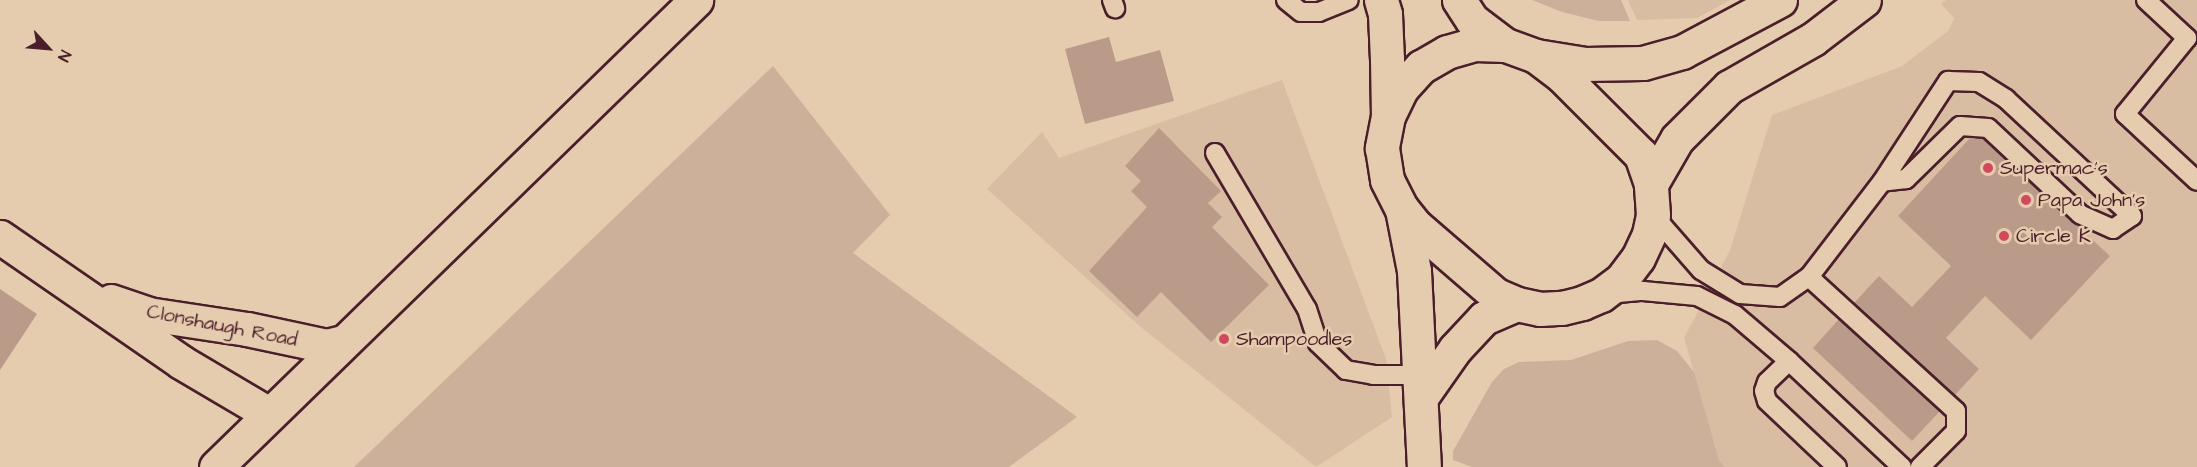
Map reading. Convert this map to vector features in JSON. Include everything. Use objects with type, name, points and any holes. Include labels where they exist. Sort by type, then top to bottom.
[{"type":"street","points":[[1381,0],[1385,14],[1387,59],[1388,116],[1382,148],[1387,180],[1402,209],[1416,226],[1496,295],[1517,304],[1540,309],[1562,308],[1582,303],[1601,295],[1622,279],[1638,258],[1649,234],[1652,200],[1677,139],[1729,87],[1813,39],[1864,0]]},
{"type":"street","points":[[1459,0],[1472,20],[1505,45],[1536,56],[1585,64],[1643,63],[1682,52],[1780,0]]},
{"type":"street","points":[[216,467],[693,2]]},
{"type":"street","points":[[1388,116],[1401,89],[1430,62],[1447,52],[1475,44],[1505,45]]},
{"type":"street","points":[[1536,56],[1561,75],[1641,155],[1652,200]]},
{"type":"street","points":[[1402,209],[1414,271],[1427,382],[1424,467]]},
{"type":"street","name":"Clonshaugh Road","points":[[0,237],[181,362],[269,414]]},
{"type":"street","name":"Clonshaugh Road","points":[[68,285],[148,314],[247,329],[326,345],[343,342]]},
{"type":"street","points":[[1427,382],[1484,318],[1517,304]]},
{"type":"lane","points":[[1286,0],[1301,12],[1319,12],[1349,0]]},
{"type":"lane","points":[[2146,0],[2192,31],[2125,114],[2197,181]]},
{"type":"lane","points":[[1652,200],[1701,270],[1740,294],[1780,297],[1809,277],[1881,182],[1948,81],[1979,82],[2006,99],[2132,216],[2113,229],[2080,214],[1988,128],[1959,126],[1906,178],[1881,182]]},
{"type":"lane","points":[[1215,153],[1307,309],[1318,343],[1346,370],[1427,382]]},
{"type":"lane","points":[[1809,277],[1956,411],[1956,431],[1920,467]]},
{"type":"lane","points":[[1601,295],[1643,291],[1696,296],[1735,315],[1789,360],[1902,467]]},
{"type":"lane","points":[[1789,360],[1767,382],[1764,391],[1767,401],[1837,467]]},
{"type":"shaded area","points":[[1532,0],[1621,0],[1630,21],[1599,21],[1562,12]]},
{"type":"shaded area","points":[[1628,0],[1730,0],[1697,18],[1637,20]]},
{"type":"shaded area","points":[[1946,0],[2197,0],[2197,467],[1725,467],[1719,460],[1684,338],[1730,250],[1772,115],[1902,66],[1948,31],[1954,18],[1941,4]]},
{"type":"shaded area","points":[[773,66],[890,215],[853,253],[1077,417],[1009,467],[354,467]]},
{"type":"shaded area","points":[[1282,80],[1386,359],[1392,417],[1316,467],[1142,328],[987,189],[1042,132],[1059,158]]},
{"type":"shaded area","points":[[1657,340],[1677,351],[1694,372],[1719,460],[1725,467],[1472,467],[1453,460],[1453,451],[1492,382],[1504,369],[1519,362],[1571,360],[1628,341]]},
{"type":"building","points":[[1109,37],[1116,62],[1160,50],[1174,101],[1085,124],[1065,49]]},
{"type":"building","points":[[1159,128],[1221,191],[1208,203],[1222,217],[1212,227],[1269,285],[1211,342],[1161,292],[1137,317],[1089,271],[1147,207],[1131,191],[1141,181],[1125,166]]},
{"type":"building","name":"Circle K","points":[[1970,138],[1983,139],[2110,256],[2031,340],[1985,296],[1946,338],[1979,369],[1955,395],[1854,303],[1879,276],[1912,307],[1951,266],[1898,216]]},
{"type":"building","points":[[0,289],[37,314],[0,370]]},
{"type":"building","points":[[1839,319],[1940,411],[1912,441],[1813,348]]},
{"type":"place","name":"Supermac's","points":[[1988,168]]},
{"type":"place","name":"Papa John's","points":[[2026,200]]},
{"type":"place","name":"Circle K","points":[[2004,236]]},
{"type":"place","name":"Shampoodles","points":[[1224,339]]}]
